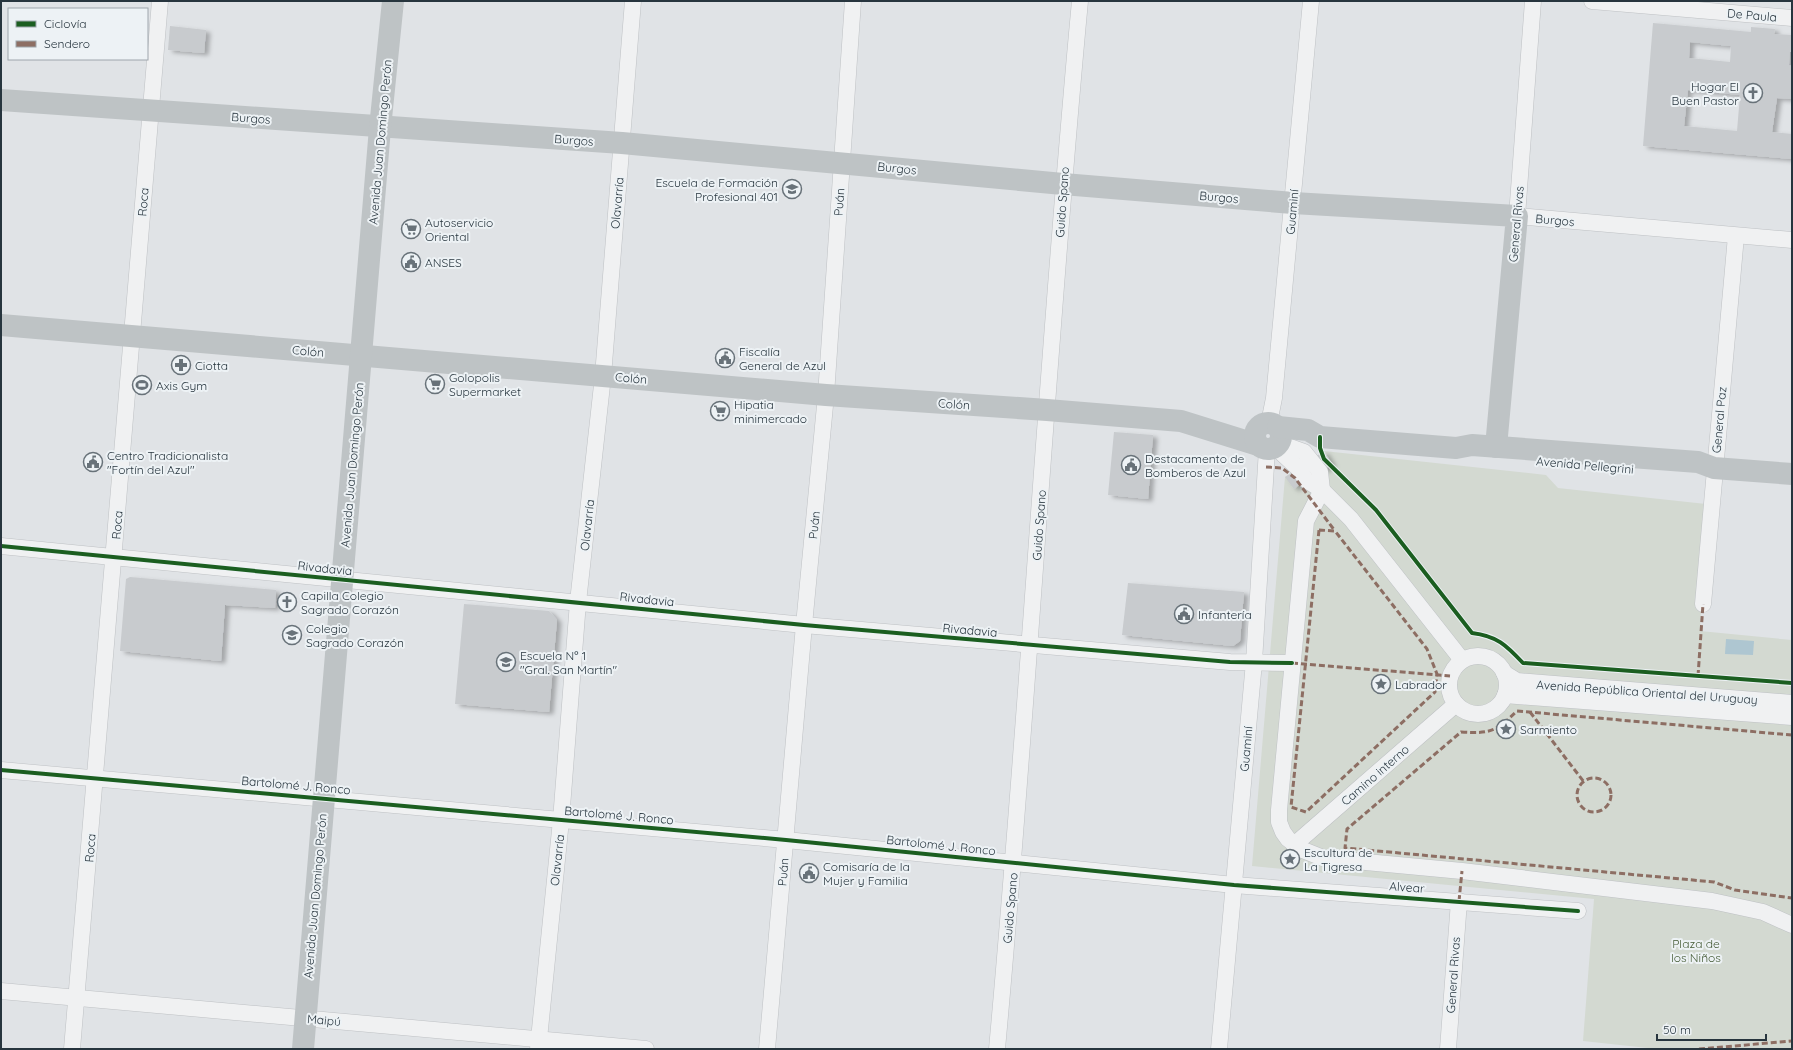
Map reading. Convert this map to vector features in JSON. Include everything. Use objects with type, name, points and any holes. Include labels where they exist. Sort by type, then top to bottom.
[{"type":"main road","name":"Avenida Juan Domingo Perón","points":[[302,1049],[380,128],[393,1]]},
{"type":"main road","name":"Burgos","points":[[1,100],[380,128],[622,143],[1293,204],[1516,216]]},
{"type":"main road","name":"General Rivas","points":[[1496,447],[1516,216]]},
{"type":"main road","name":"Colón","points":[[1,325],[826,395],[1181,421],[1272,439]]},
{"type":"main road","name":"Avenida Pellegrini","points":[[1272,439],[1307,442],[1320,437],[1456,448],[1472,445],[1698,462],[1714,468],[1792,474]]},
{"type":"main road","name":"Avenida Pellegrini","points":[[1456,448],[1473,455],[1494,458],[1696,475],[1714,468]]},
{"type":"street","name":"Roca","points":[[72,1049],[78,997],[160,1]]},
{"type":"street","name":"Olavarría","points":[[539,1044],[561,820],[578,602],[603,376],[633,1]]},
{"type":"street","name":"Puán","points":[[767,1049],[804,625],[826,395],[853,1]]},
{"type":"street","name":"Guido Spano","points":[[997,1049],[1014,862],[1063,184],[1080,1]]},
{"type":"street","name":"Guaminí","points":[[1219,1049],[1254,662],[1274,398],[1311,1]]},
{"type":"street","name":"General Rivas","points":[[1516,216],[1534,1]]},
{"type":"street","name":"De Paula","points":[[1592,1],[1758,8],[1792,18]]},
{"type":"street","name":"Burgos","points":[[1516,216],[1792,240]]},
{"type":"street","name":"General Paz","points":[[1703,604],[1736,236]]},
{"type":"street","points":[[1272,439],[1298,468],[1306,480],[1322,490],[1351,518],[1462,660]]},
{"type":"street","points":[[1322,490],[1306,521],[1292,663],[1279,822],[1282,832],[1294,845],[1323,858],[1462,871],[1712,901],[1763,912],[1792,925]]},
{"type":"street","name":"Rivadavia","points":[[1,546],[804,625],[1230,662],[1292,663]]},
{"type":"street","points":[[1471,656],[1481,656],[1498,664],[1504,672],[1507,688],[1505,695],[1495,709],[1479,714],[1470,713],[1456,704],[1452,698],[1449,683],[1453,670],[1462,660],[1471,656]]},
{"type":"street","name":"Avenida República Oriental del Uruguay","points":[[1504,672],[1517,681],[1792,703]]},
{"type":"street","name":"Avenida República Oriental del Uruguay","points":[[1505,695],[1792,718]]},
{"type":"street","name":"Camino interno","points":[[1294,845],[1456,704]]},
{"type":"street","name":"Bartolomé J. Ronco","points":[[1,770],[786,840],[1234,885]]},
{"type":"street","name":"Alvear","points":[[1234,885],[1578,911]]},
{"type":"street","name":"General Rivas","points":[[1448,1049],[1459,901]]},
{"type":"street","name":"Maipú","points":[[1,991],[305,1018],[539,1044],[646,1049]]},
{"type":"green space","name":"Plaza de los Niños","points":[[1324,451],[1546,475],[1558,488],[1706,504],[1700,631],[1792,640],[1792,1049],[1657,1049],[1583,1041],[1594,899],[1252,866],[1285,477]]},
{"type":"water","points":[[1726,639],[1754,641],[1753,655],[1725,654]]},
{"type":"building","name":"Hogar El Buen Pastor","points":[[1653,23],[1751,32],[1751,27],[1775,29],[1774,34],[1792,35],[1792,52],[1790,52],[1789,65],[1792,66],[1792,99],[1777,98],[1772,132],[1792,134],[1792,159],[1643,146]],"holes":[[[1690,42],[1731,46],[1730,62],[1689,58]],[[1688,90],[1740,95],[1737,131],[1684,126]]]},
{"type":"building","points":[[170,26],[206,30],[204,53],[168,50]]},
{"type":"building","name":"Destacamento de Bomberos de Azul","points":[[1114,432],[1153,435],[1148,499],[1108,495]]},
{"type":"building","points":[[1324,451],[1332,464],[1322,471],[1314,458]]},
{"type":"building","points":[[1295,471],[1303,482],[1294,489],[1285,477]]},
{"type":"building","points":[[130,577],[276,590],[275,608],[225,605],[221,661],[120,651],[126,579]]},
{"type":"building","name":"Infantería","points":[[1128,583],[1244,592],[1240,641],[1233,646],[1122,635]]},
{"type":"building","name":"Escuela Nº 1 \"Gral. San Martín\"","points":[[464,604],[549,611],[557,620],[549,712],[455,704]]},
{"type":"marked path","points":[[1266,467],[1282,468],[1295,478],[1335,531]]},
{"type":"marked path","points":[[1319,530],[1335,531],[1427,649],[1437,674],[1435,692],[1306,812],[1291,807],[1319,530]]},
{"type":"marked path","points":[[1698,676],[1703,604]]},
{"type":"marked path","points":[[1292,663],[1450,676]]},
{"type":"marked path","points":[[1792,735],[1517,711],[1504,723],[1493,730],[1487,732],[1461,732],[1347,829],[1345,848],[1714,882],[1735,890],[1792,898]]},
{"type":"marked path","points":[[1530,712],[1584,782]]},
{"type":"marked path","points":[[1594,778],[1606,783],[1611,795],[1606,807],[1594,812],[1582,807],[1577,795],[1582,783],[1594,778]]},
{"type":"marked path","points":[[1459,901],[1462,871]]},
{"type":"marked path","points":[[1699,1049],[1792,1041]]},
{"type":"cycle path","points":[[1320,437],[1320,448],[1324,459],[1376,510],[1472,633],[1481,634],[1495,639],[1506,646],[1523,663],[1792,683]]},
{"type":"cycle path","points":[[1,546],[804,625],[1230,662],[1292,663]]},
{"type":"cycle path","points":[[1,770],[786,840],[1234,885],[1578,911]]},
{"type":"place","name":"Hogar El Buen Pastor","points":[[1753,93]]},
{"type":"place","name":"Escuela de Formación Profesional 401","points":[[792,189]]},
{"type":"place","name":"Autoservicio Oriental","points":[[411,229]]},
{"type":"place","name":"ANSES","points":[[411,262]]},
{"type":"place","name":"Fiscalía General de Azul","points":[[725,358]]},
{"type":"place","name":"Ciotta","points":[[181,365]]},
{"type":"place","name":"Golopolis Supermarket","points":[[435,384]]},
{"type":"place","name":"Axis Gym","points":[[142,385]]},
{"type":"place","name":"Hipatia minimercado","points":[[720,411]]},
{"type":"place","name":"Centro Tradicionalista \"Fortín del Azul\"","points":[[93,462]]},
{"type":"place","name":"Destacamento de Bomberos de Azul","points":[[1131,465]]},
{"type":"place","name":"Capilla Colegio Sagrado Corazón","points":[[287,602]]},
{"type":"place","name":"Infantería","points":[[1184,614]]},
{"type":"place","name":"Colegio Sagrado Corazón","points":[[292,635]]},
{"type":"place","name":"Escuela Nº 1 \"Gral. San Martín\"","points":[[506,662]]},
{"type":"place","name":"Labrador","points":[[1381,684]]},
{"type":"place","name":"Sarmiento","points":[[1506,729]]},
{"type":"place","name":"Escultura de La Tigresa","points":[[1290,859]]},
{"type":"place","name":"Comisaría de la Mujer y Familia","points":[[809,873]]}]
